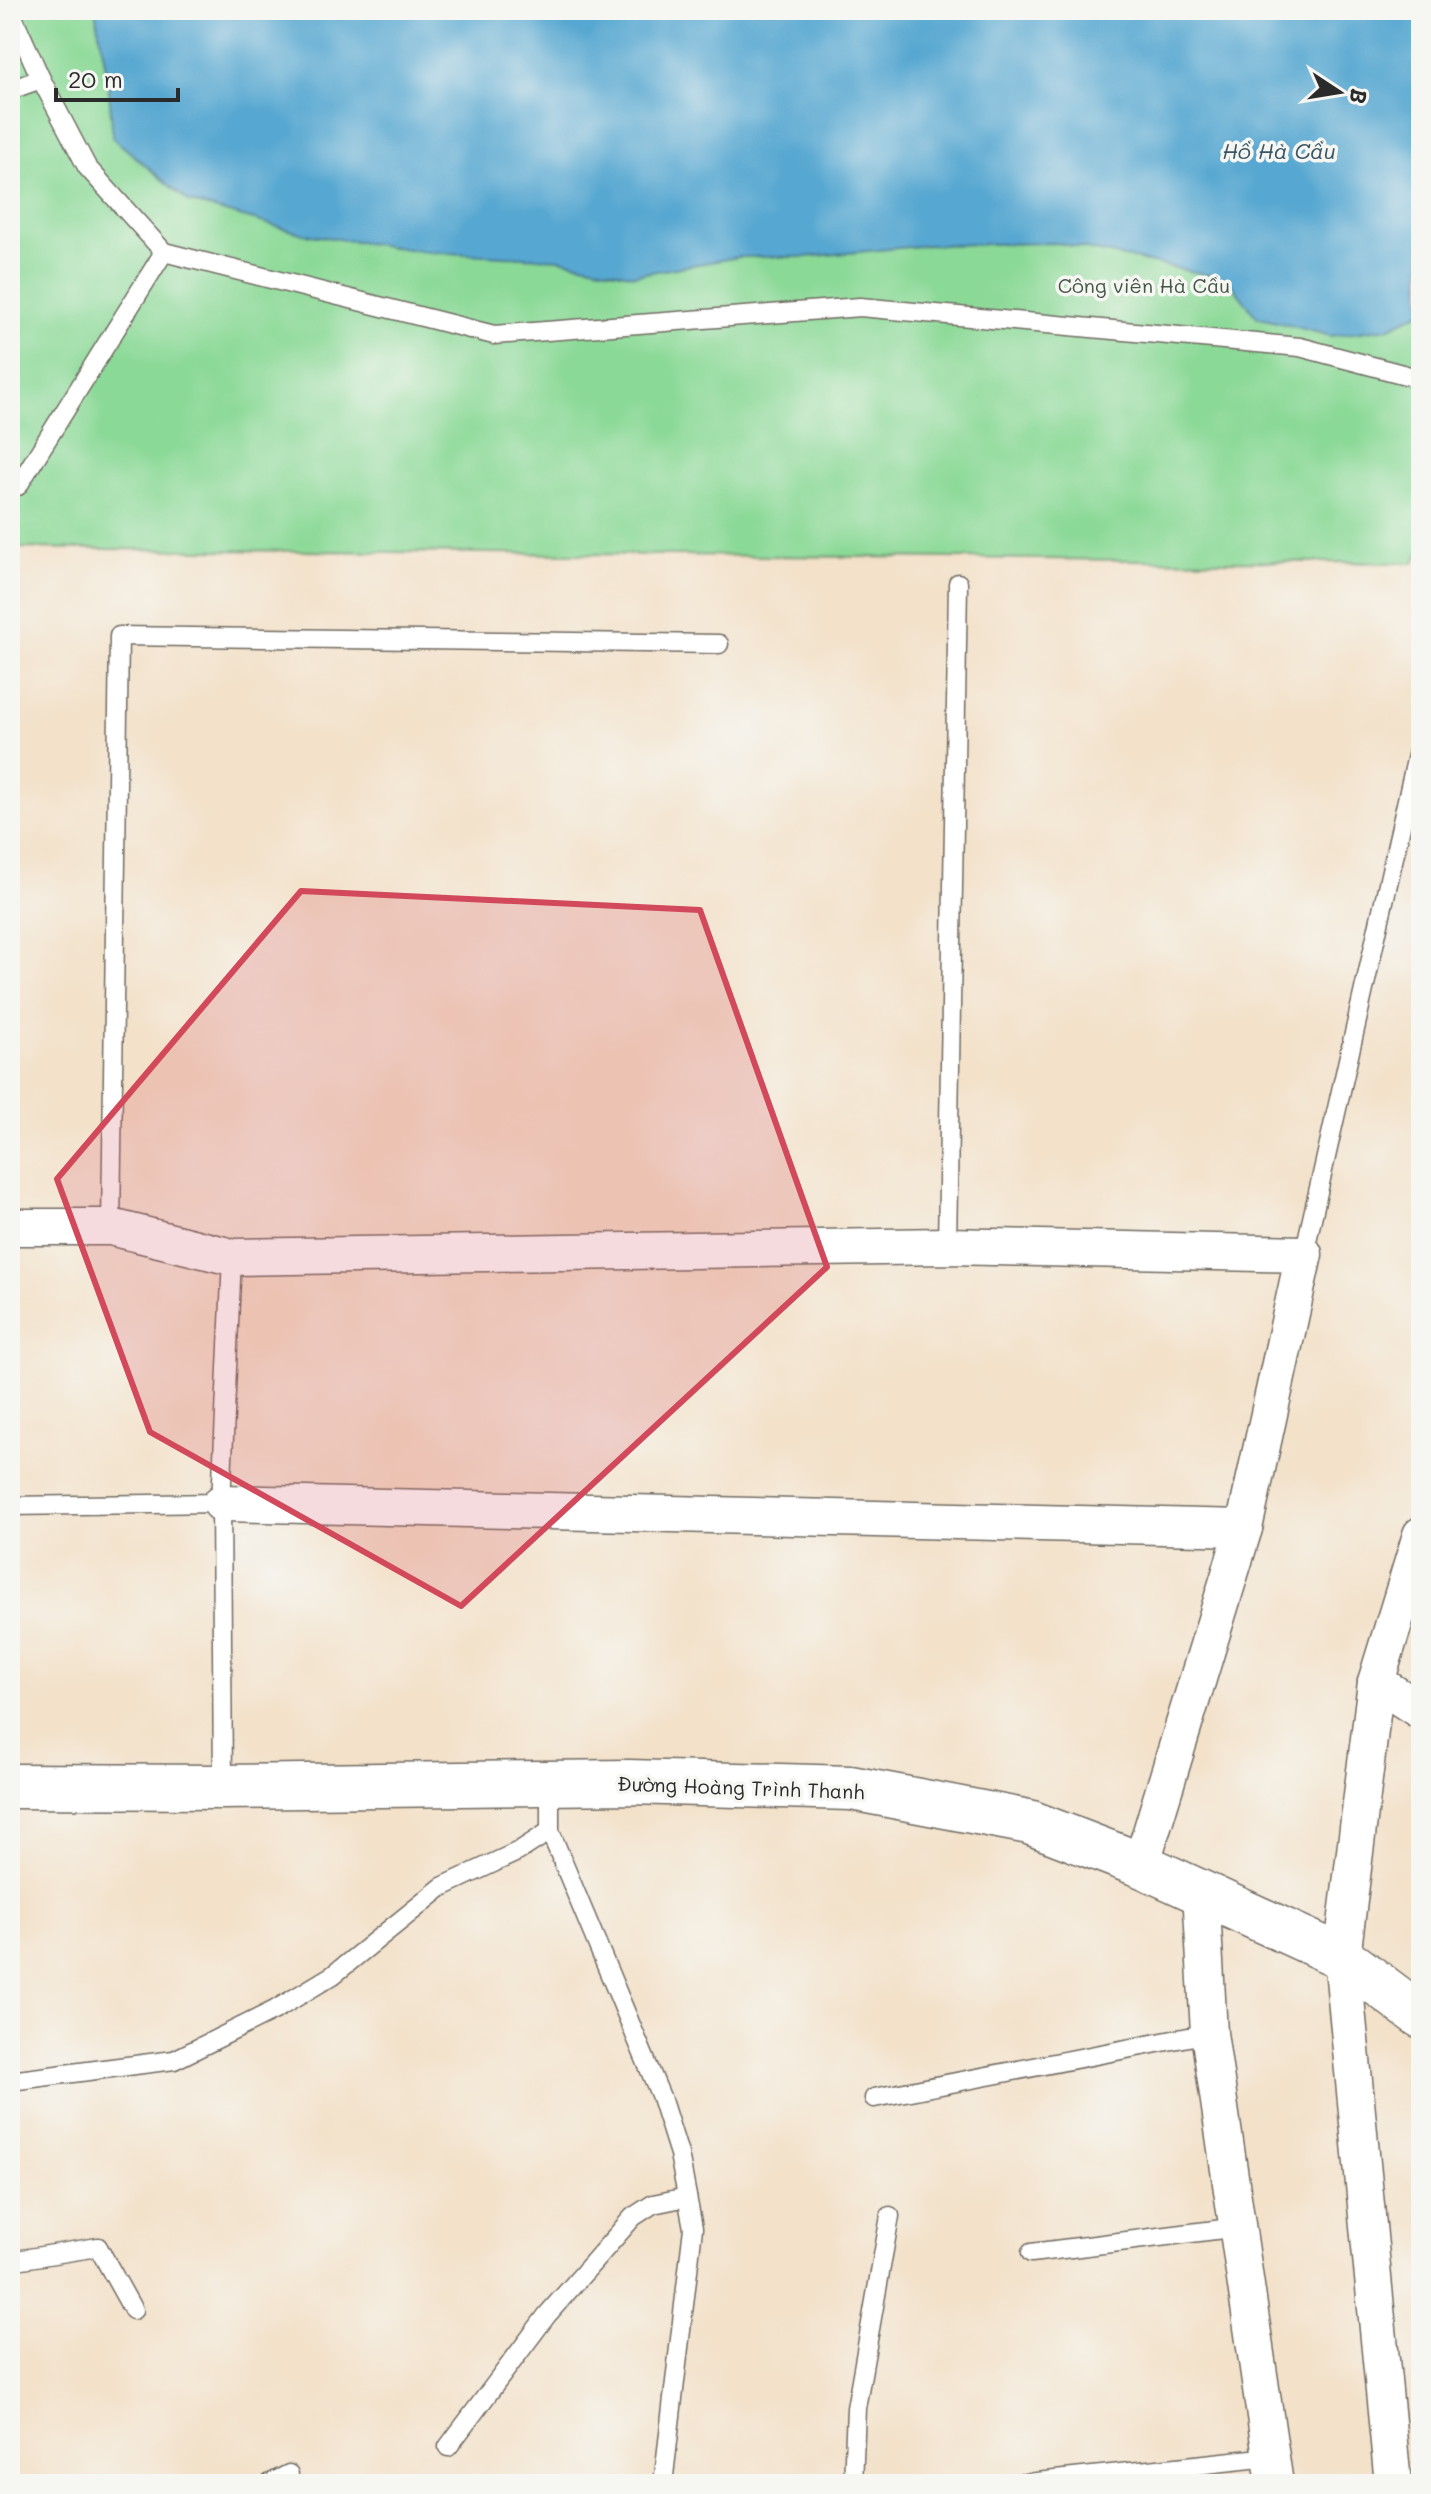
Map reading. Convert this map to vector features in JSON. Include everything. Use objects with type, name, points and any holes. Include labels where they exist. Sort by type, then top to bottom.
[{"type":"street","points":[[10,1227],[111,1227],[232,1257],[947,1246],[1304,1254],[1244,1528],[1141,1865]]},
{"type":"street","points":[[221,1503],[1244,1528]]},
{"type":"street","points":[[1393,2484],[1342,1957],[1376,1682],[1421,1535]]},
{"type":"street","points":[[1376,1682],[1421,1711]]},
{"type":"street","name":"Đường Hoàng Trình Thanh","points":[[10,1786],[550,1783],[851,1788],[1029,1822],[1141,1865],[1342,1957],[1421,2016]]},
{"type":"street","points":[[1201,1891],[1209,2033],[1273,2470]]},
{"type":"lane","points":[[10,10],[41,79],[87,167],[164,252],[494,335],[860,307],[1300,347],[1421,379]]},
{"type":"lane","points":[[10,90],[41,79]]},
{"type":"lane","points":[[18,486],[164,252]]},
{"type":"lane","points":[[947,1246],[958,583]]},
{"type":"lane","points":[[111,1227],[119,636],[719,644]]},
{"type":"lane","points":[[1304,1254],[1421,738]]},
{"type":"lane","points":[[223,1787],[221,1503],[232,1257]]},
{"type":"lane","points":[[10,1506],[221,1503]]},
{"type":"lane","points":[[550,1783],[550,1831],[661,2097],[679,2154],[693,2228],[663,2484]]},
{"type":"lane","points":[[10,2081],[174,2060],[275,2010],[321,1982],[442,1887],[519,1851],[550,1831]]},
{"type":"lane","points":[[874,2098],[1209,2033]]},
{"type":"lane","points":[[448,2447],[547,2315],[633,2217],[653,2204],[687,2197]]},
{"type":"lane","points":[[853,2484],[856,2408],[890,2216]]},
{"type":"lane","points":[[1031,2253],[1239,2227]]},
{"type":"lane","points":[[10,2261],[98,2247],[133,2310]]},
{"type":"lane","points":[[1018,2484],[1273,2470]]},
{"type":"lane","points":[[269,2484],[289,2474]]},
{"type":"highlighted area","points":[[301,891],[700,910],[827,1267],[461,1606],[150,1432],[57,1179]]},
{"type":"green space","name":"Công viên Hà Cầu","points":[[10,10],[1421,10],[1421,549],[1414,563],[10,548]]},
{"type":"water","name":"Hồ Hà Cầu","points":[[95,10],[1421,10],[1421,312],[1388,328],[1331,336],[1257,317],[1227,279],[1058,243],[930,245],[806,257],[739,257],[634,275],[559,259],[428,252],[304,234],[189,202],[113,138],[108,79]]}]
